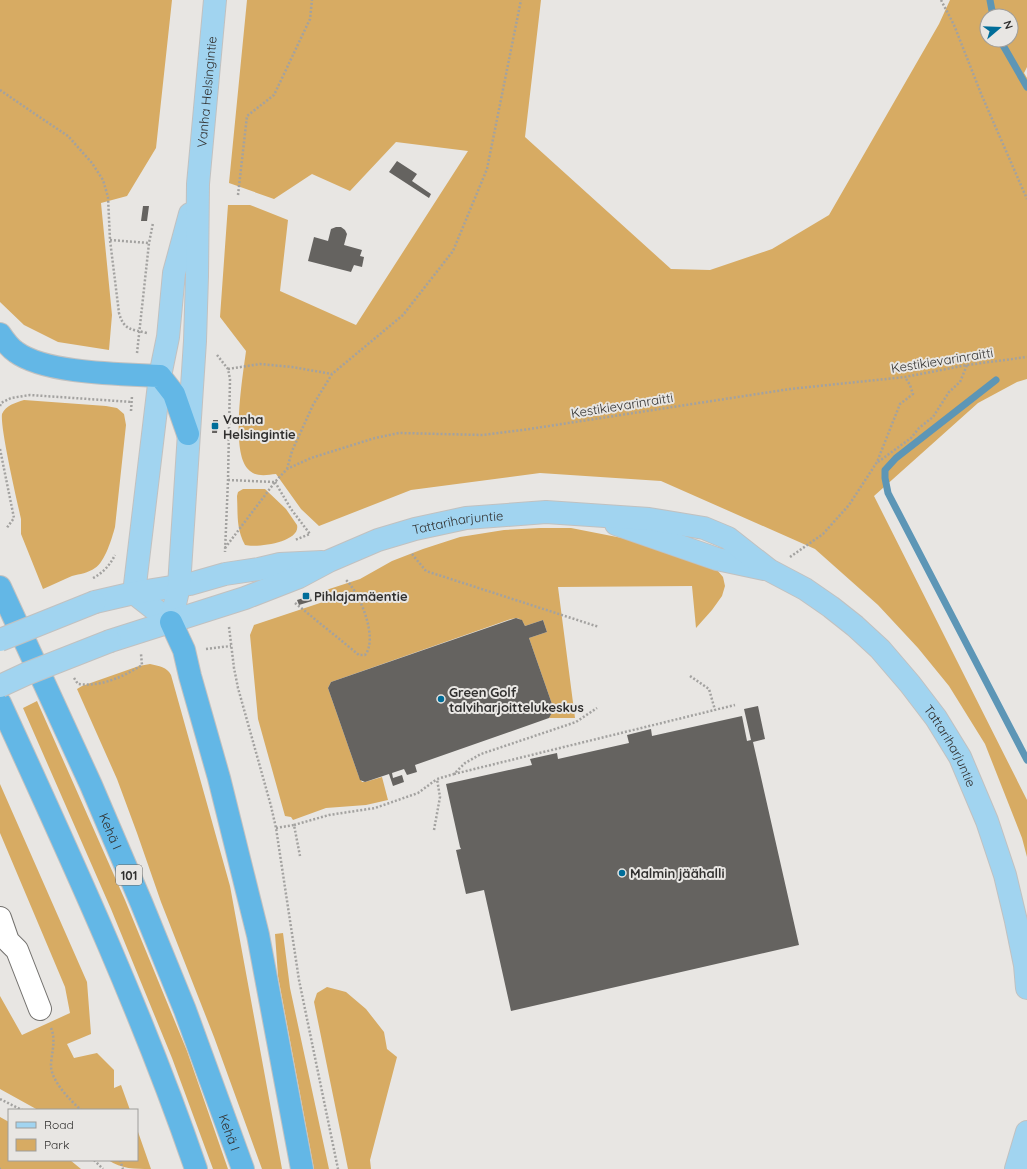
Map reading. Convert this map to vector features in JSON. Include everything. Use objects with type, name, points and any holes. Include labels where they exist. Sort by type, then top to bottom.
[{"type":"highway","points":[[0,334],[16,352],[40,364],[75,370],[160,376],[174,394],[188,434]]},
{"type":"highway","name":"Kehä I","points":[[0,587],[91,785],[141,902],[186,1010],[243,1169]]},
{"type":"highway","points":[[171,622],[184,650],[219,778],[258,935],[302,1169]]},
{"type":"highway","points":[[0,703],[94,909],[142,1025],[178,1117],[196,1169]]},
{"type":"highway","points":[[0,728],[47,806]]},
{"type":"main road","name":"Vanha Helsingintie","points":[[171,622],[178,586],[195,341],[198,184],[215,0]]},
{"type":"main road","name":"Vanha Helsingintie","points":[[134,593],[160,376],[168,337],[174,273],[198,184]]},
{"type":"main road","name":"Tattariharjuntie","points":[[171,622],[258,593],[299,577],[329,561],[378,540],[415,529],[466,518],[546,512],[649,519],[704,528],[728,538],[769,570],[805,589],[831,607],[880,649],[910,684],[936,718],[960,757],[987,821],[1005,875],[1025,964],[1027,988]]},
{"type":"main road","name":"Tattariharjuntie","points":[[178,586],[225,574],[280,564],[329,561]]},
{"type":"main road","points":[[0,640],[95,602],[134,593],[178,586]]},
{"type":"main road","points":[[134,593],[171,622]]},
{"type":"main road","points":[[0,686],[110,640],[171,622]]},
{"type":"main road","points":[[1016,1169],[1027,1132]]},
{"type":"lane","points":[[0,918],[8,941],[17,950],[40,1009]]},
{"type":"path","points":[[238,195],[247,116],[274,95],[310,19],[312,0]]},
{"type":"path","points":[[287,469],[292,451],[313,405],[332,374],[403,315],[453,251],[487,169],[521,0]]},
{"type":"path","points":[[941,0],[954,25],[985,102],[1027,198]]},
{"type":"path","points":[[0,90],[68,136],[92,163],[103,180],[108,197],[110,240],[119,313],[122,322],[129,329],[140,331],[149,243],[154,223]]},
{"type":"path","points":[[110,240],[149,243]]},
{"type":"path","points":[[216,354],[228,369],[230,379],[228,480],[275,482],[291,509],[310,534]]},
{"type":"path","name":"Kestikievarinraitti","points":[[228,480],[225,549],[275,482],[287,469],[311,458],[375,438],[399,433],[483,435],[790,389],[905,377],[967,365],[1027,357]]},
{"type":"path","points":[[228,369],[260,364],[292,367],[332,374]]},
{"type":"path","points":[[877,462],[911,438],[919,428],[933,417],[949,392],[960,382],[967,365]]},
{"type":"path","points":[[769,570],[823,534],[849,505],[877,462],[900,404],[913,394],[905,377]]},
{"type":"path","points":[[0,406],[1,403],[11,398],[30,395],[132,402]]},
{"type":"path","points":[[0,449],[14,518],[6,529]]},
{"type":"path","points":[[411,552],[426,571],[599,627]]},
{"type":"path","points":[[292,600],[359,655],[365,655],[369,651],[370,631],[363,607],[346,578],[339,581]]},
{"type":"path","points":[[229,629],[238,688],[276,828],[299,980],[338,1169]]},
{"type":"path","points":[[71,672],[78,684],[89,686],[110,681],[129,673],[142,665],[141,652]]},
{"type":"path","points":[[690,676],[709,689],[715,710]]},
{"type":"path","points":[[276,828],[294,825],[329,815],[375,808],[418,793],[437,779],[454,774],[735,705]]},
{"type":"path","points":[[454,774],[465,763],[481,754],[576,722],[597,708]]},
{"type":"path","points":[[434,830],[440,797],[437,779]]},
{"type":"path","points":[[294,825],[300,856]]},
{"type":"path","points":[[40,1009],[44,1013],[54,1035],[51,1066],[56,1081],[66,1096],[80,1109]]},
{"type":"path","points":[[0,1098],[20,1109]]},
{"type":"path","points":[[95,1161],[103,1169]]},
{"type":"green space","points":[[0,0],[172,0],[156,148],[127,196],[101,203],[112,315],[109,350],[58,342],[24,325],[0,302]]},
{"type":"green space","points":[[247,0],[541,0],[525,137],[671,269],[710,270],[772,249],[829,215],[939,24],[950,0],[1027,0],[1027,67],[1024,73],[1027,78],[1027,379],[1017,382],[978,403],[874,496],[1027,800],[1027,857],[1022,838],[985,744],[949,686],[918,648],[878,605],[815,549],[661,481],[540,473],[411,490],[319,526],[301,509],[276,474],[259,475],[250,471],[244,463],[240,449],[239,433],[240,396],[246,351],[220,317],[228,205],[250,205],[288,220],[280,291],[356,325],[468,151],[396,142],[350,191],[312,174],[274,199],[229,183]]},
{"type":"green space","points":[[24,400],[117,408],[124,414],[126,425],[115,527],[102,561],[92,570],[72,576],[43,589],[21,534],[21,519],[9,465],[2,422],[2,414],[6,408]]},
{"type":"green space","points":[[243,489],[265,489],[286,509],[297,525],[296,531],[292,536],[285,540],[259,546],[245,545],[239,527],[237,496],[238,492]]},
{"type":"green space","points":[[571,528],[622,538],[670,551],[704,563],[717,570],[723,577],[725,586],[722,596],[696,628],[692,586],[558,587],[575,718],[549,718],[553,711],[553,707],[529,638],[547,632],[543,620],[525,626],[520,619],[511,619],[331,682],[328,688],[359,777],[362,782],[365,782],[382,777],[388,800],[366,805],[326,808],[293,820],[291,817],[285,816],[258,719],[250,635],[254,625],[323,602],[320,592],[360,579],[392,561],[423,549],[460,537],[504,530]]},
{"type":"green space","points":[[150,664],[160,666],[171,675],[230,886],[282,1169],[262,1169],[214,1037],[161,902],[117,779],[77,689],[139,666]]},
{"type":"green space","points":[[37,701],[125,900],[187,1051],[228,1169],[213,1169],[172,1058],[111,909],[23,708]]},
{"type":"green space","points":[[0,784],[87,982],[91,1034],[67,1044],[74,1058],[97,1053],[114,1070],[114,1088],[121,1085],[130,1109],[36,1109],[0,1089],[0,996],[22,1035],[70,1013],[65,987],[0,833]]},
{"type":"green space","points":[[283,933],[290,988],[329,1169],[314,1169],[278,976],[275,934]]},
{"type":"green space","points":[[327,987],[346,992],[366,1009],[384,1032],[387,1049],[397,1057],[370,1160],[371,1169],[348,1169],[314,1002],[317,993]]},
{"type":"green space","points":[[0,1117],[8,1121],[8,1161],[71,1161],[81,1169],[0,1169]]},
{"type":"green space","points":[[138,1132],[151,1169],[128,1168],[110,1161],[138,1161]]},
{"type":"building","points":[[397,161],[417,174],[412,181],[431,194],[429,198],[389,172]]},
{"type":"building","points":[[143,206],[149,206],[147,221],[141,221]]},
{"type":"building","points":[[341,227],[347,234],[344,245],[362,250],[360,256],[364,257],[362,267],[354,265],[351,272],[308,261],[314,237],[328,241],[331,229]]},
{"type":"building","points":[[213,420],[218,420],[217,433],[212,433]]},
{"type":"building","points":[[310,596],[312,601],[299,605],[297,600]]},
{"type":"building","name":"Green Golf talviharjoittelukeskus","points":[[516,618],[522,620],[525,626],[543,620],[547,632],[529,638],[553,707],[553,711],[549,718],[415,765],[417,772],[407,775],[404,769],[392,773],[393,778],[402,775],[404,782],[393,786],[389,774],[365,782],[360,780],[328,688],[331,682]]},
{"type":"building","name":"Malmin jäähalli","points":[[758,706],[765,739],[753,742],[799,945],[511,1011],[484,890],[466,894],[456,850],[461,849],[446,784],[532,765],[530,759],[557,753],[558,759],[629,743],[627,735],[651,729],[652,736],[742,716],[747,741],[751,740],[744,709]]},
{"type":"waterway","points":[[990,0],[992,8]]},
{"type":"waterway","points":[[1005,48],[1027,87]]},
{"type":"waterway","points":[[996,380],[896,458],[885,470],[885,478],[888,493],[1027,760]]},
{"type":"place","name":"Vanha Helsingintie","points":[[215,426]]},
{"type":"place","name":"Pihlajamäentie","points":[[306,596]]},
{"type":"place","name":"Green Golf talviharjoittelukeskus","points":[[441,699]]},
{"type":"place","name":"Malmin jäähalli","points":[[622,873]]}]
